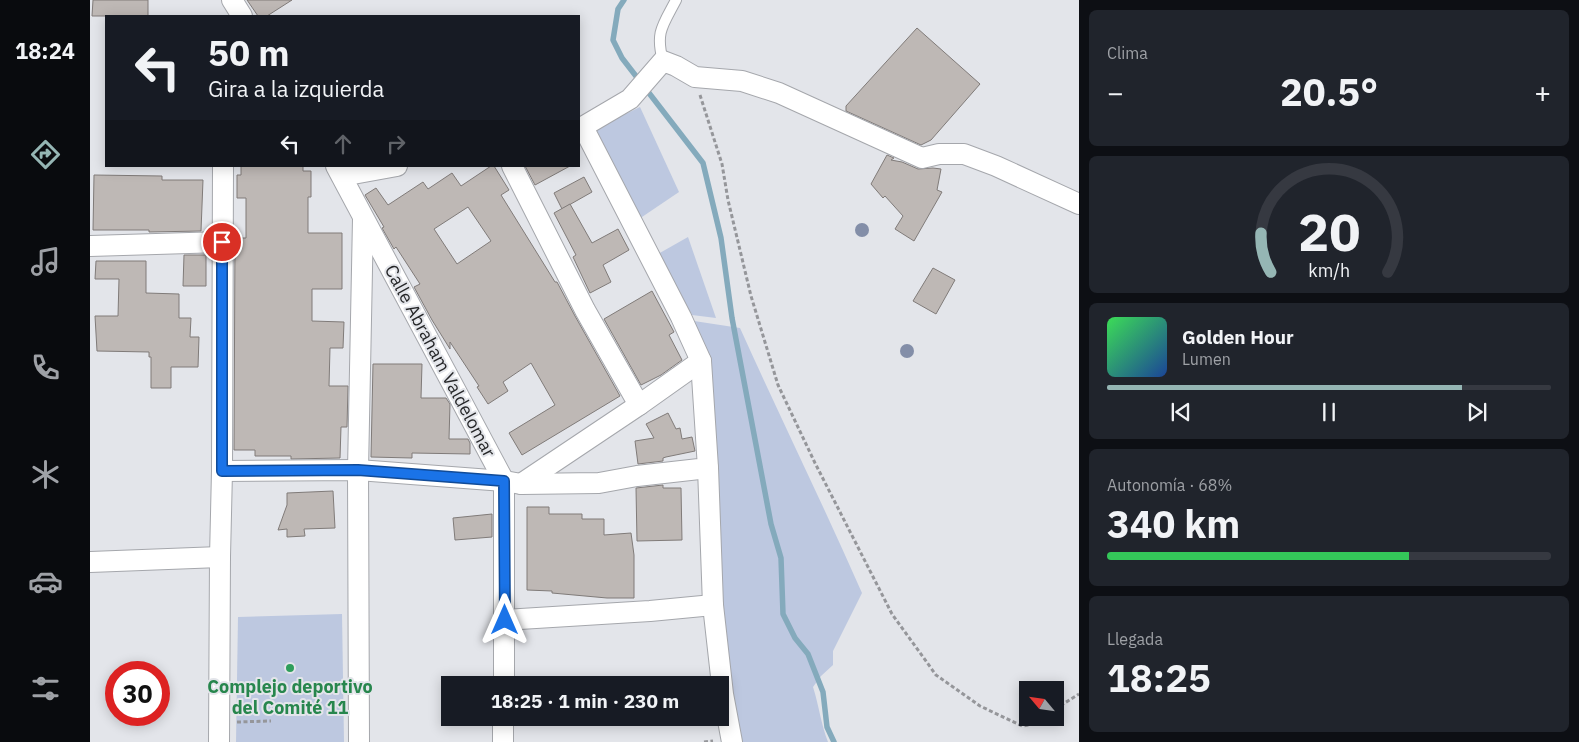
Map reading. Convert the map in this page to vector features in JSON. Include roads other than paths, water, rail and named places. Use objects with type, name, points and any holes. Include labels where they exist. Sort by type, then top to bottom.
[{"type":"street","points":[[225,0],[225,15]]},
{"type":"street","points":[[232,0],[241,15]]},
{"type":"street","points":[[732,742],[713,605],[708,468],[701,361],[681,317],[581,128],[630,99],[665,65],[694,77],[742,81],[779,93],[922,158],[939,154],[964,154],[996,166],[1079,204]]},
{"type":"street","points":[[219,742],[223,167]]},
{"type":"street","points":[[339,171],[385,167]]},
{"type":"street","points":[[513,167],[585,310],[639,405]]},
{"type":"street","name":"Calle Abraham Valdelomar","points":[[339,171],[512,482],[504,676]]},
{"type":"street","points":[[359,742],[358,470],[364,217]]},
{"type":"street","points":[[90,246],[222,242]]},
{"type":"street","points":[[512,482],[639,405],[701,361]]},
{"type":"street","points":[[222,471],[358,470],[512,482],[599,483],[637,476],[708,468]]},
{"type":"street","points":[[90,562],[220,557]]},
{"type":"street","points":[[505,620],[713,605]]},
{"type":"street","points":[[503,726],[503,742]]},
{"type":"lane","points":[[665,65],[659,44],[662,27],[676,0]]},
{"type":"waterway","points":[[624,0],[618,9],[613,40],[622,58],[703,163],[721,238],[732,318],[771,524],[781,558],[783,614],[795,638],[808,654],[823,692],[827,727],[834,742]]},
{"type":"place","name":"Complejo deportivo del Comité 11","points":[[290,668]]}]
